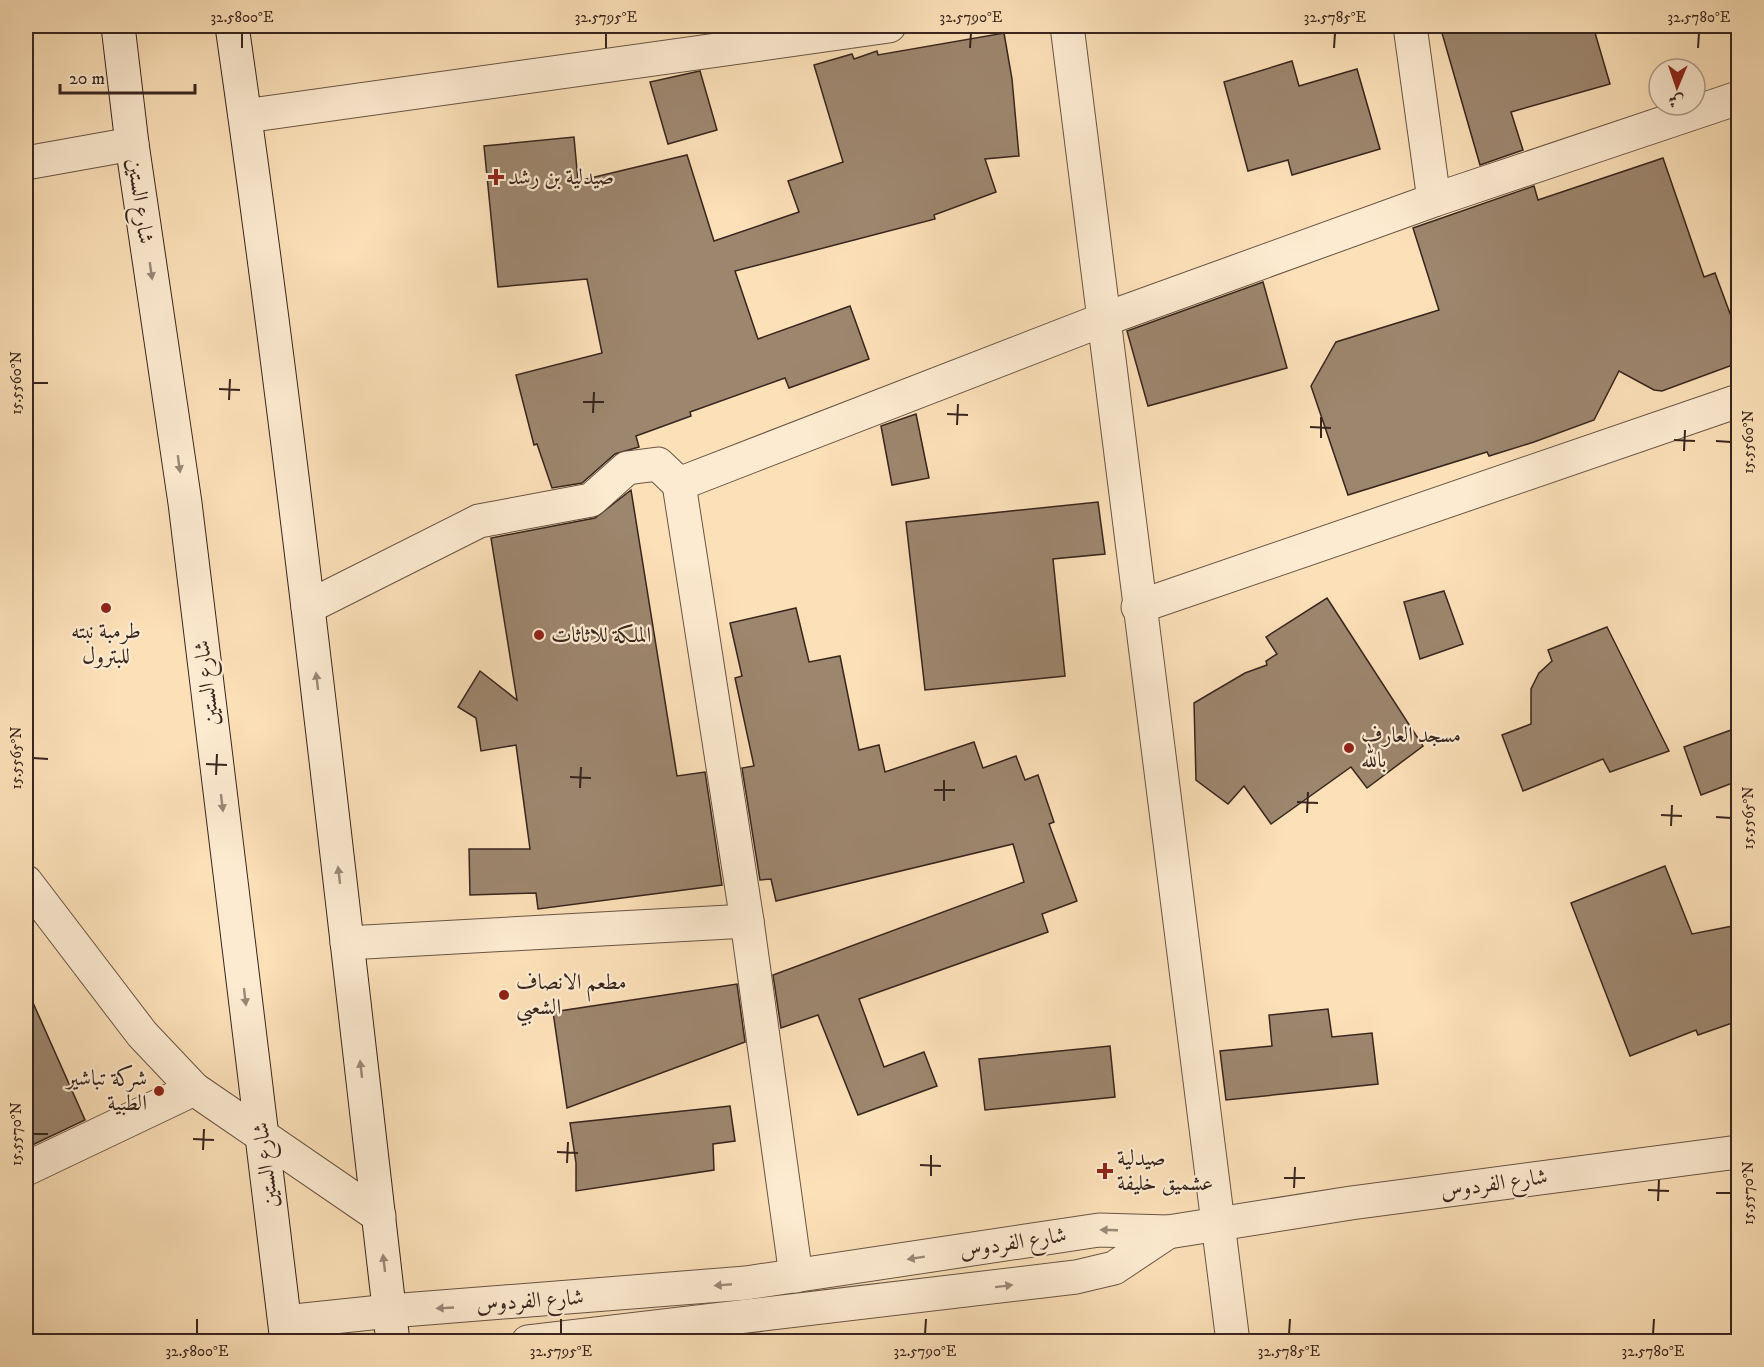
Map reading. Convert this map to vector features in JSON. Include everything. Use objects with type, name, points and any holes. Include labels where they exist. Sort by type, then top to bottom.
[{"type":"street","name":"شارع الستين","points":[[118,26],[132,144],[185,503],[286,1332]]},
{"type":"street","points":[[232,26],[308,607],[392,1326]]},
{"type":"street","points":[[245,117],[889,26]]},
{"type":"street","points":[[1067,26],[1105,319],[1138,607],[1233,1341]]},
{"type":"street","points":[[1410,26],[1434,200]]},
{"type":"street","points":[[680,484],[1105,319],[1434,200],[1738,98]]},
{"type":"street","points":[[26,163],[132,144]]},
{"type":"street","points":[[1138,607],[1738,400]]},
{"type":"street","points":[[308,607],[479,521],[591,501],[627,468],[658,464],[680,484],[747,921],[796,1276]]},
{"type":"street","points":[[30,896],[142,1034],[194,1089],[379,1216]]},
{"type":"street","points":[[347,943],[747,921]]},
{"type":"street","points":[[26,1169],[194,1089]]},
{"type":"street","name":"شارع الفردوس","points":[[286,1332],[392,1326],[609,1295],[796,1276],[1099,1230],[1168,1232],[1217,1223],[1738,1152]]},
{"type":"street","points":[[528,1341],[962,1291],[1095,1273],[1114,1268],[1168,1232]]},
{"type":"street","points":[[692,1341],[884,1313],[962,1291]]},
{"type":"building","points":[[1440,26],[1593,26],[1610,84],[1511,112],[1523,150],[1480,165]]},
{"type":"building","points":[[1004,33],[1012,79],[1019,156],[985,159],[996,192],[934,215],[935,219],[735,271],[758,339],[850,306],[869,359],[789,388],[785,378],[690,412],[691,416],[636,436],[639,447],[615,454],[582,483],[552,488],[537,444],[534,445],[516,375],[602,353],[587,279],[498,287],[484,146],[574,137],[578,181],[687,155],[714,241],[799,212],[788,181],[843,162],[814,65],[852,54],[854,59],[877,51],[878,55]]},
{"type":"building","points":[[1292,61],[1299,86],[1357,69],[1380,149],[1292,175],[1288,160],[1248,171],[1224,82]]},
{"type":"building","points":[[700,71],[717,130],[668,144],[650,82]]},
{"type":"building","points":[[1663,158],[1704,277],[1715,273],[1738,335],[1738,363],[1662,391],[1654,390],[1619,371],[1594,420],[1489,456],[1487,452],[1348,495],[1311,386],[1336,342],[1439,310],[1413,228],[1534,186],[1538,200]]},
{"type":"building","points":[[1263,282],[1287,368],[1148,406],[1127,331]]},
{"type":"building","points":[[916,414],[929,478],[892,485],[881,426]]},
{"type":"building","points":[[631,490],[677,776],[705,772],[722,885],[538,909],[536,893],[470,895],[469,849],[530,849],[516,745],[481,751],[476,718],[458,707],[480,671],[517,700],[491,538],[595,518]]},
{"type":"building","points":[[1098,502],[1105,554],[1053,559],[1065,676],[925,690],[906,522]]},
{"type":"building","points":[[1444,591],[1463,644],[1420,659],[1404,602]]},
{"type":"building","points":[[1327,598],[1423,746],[1367,788],[1351,767],[1271,824],[1244,786],[1228,804],[1196,780],[1194,703],[1245,673],[1267,665],[1266,661],[1277,654],[1266,637]]},
{"type":"building","points":[[796,608],[809,662],[840,656],[859,750],[879,745],[885,772],[974,742],[983,768],[1016,756],[1025,780],[1038,775],[1054,822],[1049,824],[1077,901],[1042,914],[1048,932],[859,999],[884,1067],[924,1052],[937,1086],[858,1115],[818,1015],[781,1028],[773,975],[1024,882],[1013,844],[776,901],[771,879],[760,880],[742,768],[754,766],[735,678],[742,676],[730,623]]},
{"type":"building","points":[[1607,627],[1669,751],[1610,772],[1603,759],[1523,791],[1502,735],[1531,724],[1531,689],[1539,673],[1552,661],[1548,650]]},
{"type":"building","points":[[1731,730],[1738,754],[1738,781],[1701,795],[1684,747]]},
{"type":"building","points":[[1665,866],[1692,934],[1738,925],[1738,1021],[1698,1035],[1696,1030],[1630,1056],[1571,903]]},
{"type":"building","points":[[737,984],[745,1042],[567,1108],[553,1012]]},
{"type":"building","points":[[26,987],[85,1120],[26,1148]]},
{"type":"building","points":[[1328,1009],[1332,1037],[1372,1033],[1378,1084],[1226,1100],[1220,1051],[1272,1046],[1269,1015]]},
{"type":"building","points":[[1110,1046],[1115,1097],[985,1110],[979,1059]]},
{"type":"building","points":[[730,1106],[735,1141],[713,1144],[714,1170],[576,1191],[576,1163],[570,1123]]},
{"type":"place","name":"صيدلية بن رشد","points":[[496,177]]},
{"type":"place","name":"طرمبة نبته للبترول","points":[[106,608]]},
{"type":"place","name":"الملكة للاثاثات","points":[[539,635]]},
{"type":"place","name":"مسجد العارف بالله","points":[[1349,748]]},
{"type":"place","name":"مطعم الانصاف الشعبي","points":[[504,995]]},
{"type":"place","name":"شركة تباشير الطبية","points":[[159,1091]]},
{"type":"place","name":"صيدلية عشميق خليفة","points":[[1105,1171]]}]
